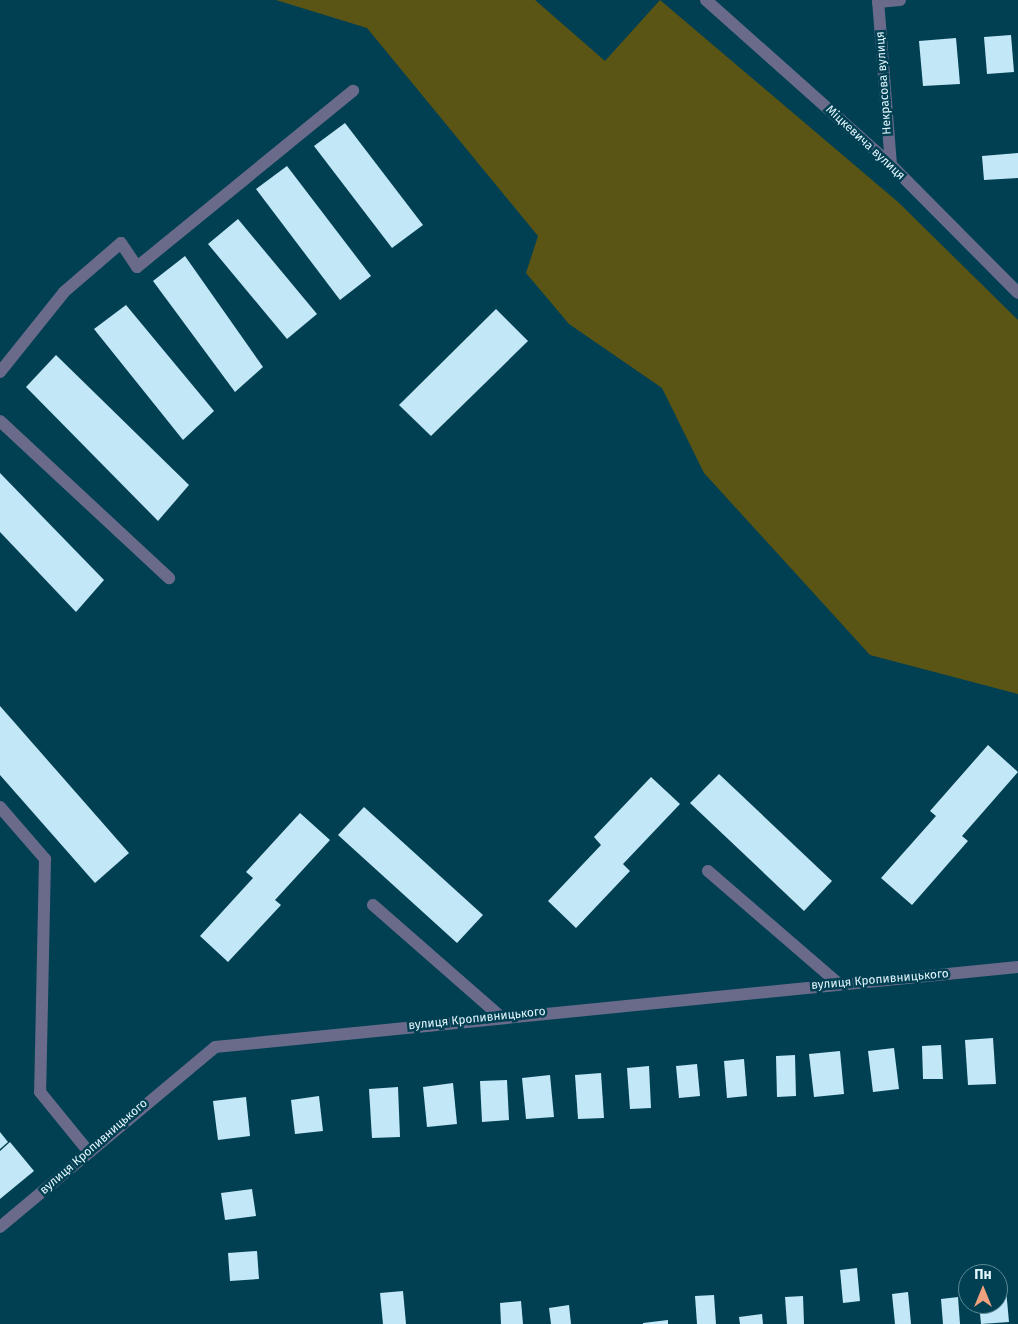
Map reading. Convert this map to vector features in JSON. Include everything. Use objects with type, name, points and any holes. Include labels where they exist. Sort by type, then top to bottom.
[{"type":"street","name":"Міцкевича вулиця","points":[[706,0],[891,166],[1018,293]]},
{"type":"street","points":[[878,1],[900,0]]},
{"type":"street","name":"Некрасова вулиця","points":[[878,1],[891,166]]},
{"type":"street","points":[[0,372],[64,292],[121,243],[137,267],[353,90]]},
{"type":"street","points":[[0,421],[169,578]]},
{"type":"street","points":[[0,807],[45,859],[40,1092],[89,1152]]},
{"type":"street","points":[[708,871],[839,984]]},
{"type":"street","points":[[373,905],[500,1016]]},
{"type":"street","name":"вулиця Кропивницького","points":[[0,1227],[215,1047],[500,1016],[1018,968]]},
{"type":"shaded area","points":[[276,0],[535,0],[605,61],[660,0],[898,202],[1018,320],[1018,694],[870,655],[704,473],[662,388],[569,324],[526,273],[538,236],[367,28]]},
{"type":"building","points":[[1011,35],[1014,72],[987,74],[984,37]]},
{"type":"building","points":[[956,38],[960,84],[923,86],[919,41]]},
{"type":"building","points":[[345,123],[423,225],[392,248],[314,146]]},
{"type":"building","points":[[1018,153],[1018,178],[984,180],[982,156]]},
{"type":"building","points":[[287,166],[371,276],[340,300],[256,189]]},
{"type":"building","points":[[238,219],[317,314],[287,339],[208,244]]},
{"type":"building","points":[[185,256],[263,367],[235,392],[153,281]]},
{"type":"building","points":[[126,305],[214,411],[183,440],[94,329]]},
{"type":"building","points":[[496,309],[528,341],[431,436],[399,405]]},
{"type":"building","points":[[56,355],[189,485],[158,521],[26,387]]},
{"type":"building","points":[[0,473],[104,580],[76,612],[0,532]]},
{"type":"building","points":[[0,706],[129,853],[95,883],[0,775]]},
{"type":"building","points":[[988,745],[1018,772],[962,836],[968,841],[912,905],[881,878],[936,816],[930,811]]},
{"type":"building","points":[[719,774],[832,881],[804,911],[690,803]]},
{"type":"building","points":[[651,777],[680,804],[623,864],[630,871],[576,928],[548,901],[601,845],[594,837]]},
{"type":"building","points":[[364,807],[483,915],[457,943],[338,835]]},
{"type":"building","points":[[300,813],[330,840],[275,900],[281,905],[228,962],[200,936],[253,878],[246,872]]},
{"type":"building","points":[[993,1038],[996,1084],[968,1085],[965,1040]]},
{"type":"building","points":[[941,1045],[943,1079],[923,1079],[922,1046]]},
{"type":"building","points":[[894,1048],[899,1089],[873,1092],[868,1051]]},
{"type":"building","points":[[840,1051],[844,1094],[814,1097],[809,1054]]},
{"type":"building","points":[[795,1055],[796,1096],[777,1097],[776,1056]]},
{"type":"building","points":[[744,1059],[747,1096],[727,1098],[724,1061]]},
{"type":"building","points":[[697,1064],[700,1096],[679,1098],[676,1066]]},
{"type":"building","points":[[649,1066],[651,1108],[630,1109],[627,1068]]},
{"type":"building","points":[[601,1073],[604,1118],[578,1119],[575,1075]]},
{"type":"building","points":[[550,1075],[554,1117],[526,1119],[522,1078]]},
{"type":"building","points":[[507,1080],[509,1120],[482,1122],[480,1081]]},
{"type":"building","points":[[453,1083],[457,1124],[427,1127],[423,1087]]},
{"type":"building","points":[[398,1087],[400,1137],[372,1138],[369,1089]]},
{"type":"building","points":[[319,1096],[323,1131],[295,1134],[291,1100]]},
{"type":"building","points":[[246,1097],[250,1136],[218,1140],[213,1101]]},
{"type":"building","points":[[0,1132],[8,1142],[0,1149]]},
{"type":"building","points":[[10,1142],[34,1171],[0,1199],[0,1151]]},
{"type":"building","points":[[252,1189],[256,1216],[225,1220],[221,1193]]},
{"type":"building","points":[[257,1251],[259,1279],[230,1281],[228,1253]]},
{"type":"building","points":[[857,1268],[860,1301],[843,1303],[840,1270]]},
{"type":"building","points":[[403,1291],[406,1324],[383,1324],[380,1293]]},
{"type":"building","points":[[908,1292],[911,1324],[895,1324],[892,1294]]},
{"type":"building","points":[[714,1295],[716,1324],[697,1324],[695,1296]]},
{"type":"building","points":[[803,1296],[804,1324],[787,1324],[785,1297]]},
{"type":"building","points":[[958,1297],[960,1324],[943,1324],[941,1299]]},
{"type":"building","points":[[521,1301],[523,1324],[501,1324],[500,1303]]},
{"type":"building","points":[[569,1305],[571,1324],[551,1324],[549,1308]]},
{"type":"building","points":[[1008,1311],[1009,1322],[981,1324],[980,1314],[1008,1314]]},
{"type":"building","points":[[762,1314],[763,1324],[740,1324],[739,1317]]},
{"type":"building","points":[[668,1320],[668,1324],[643,1324],[643,1323]]}]
